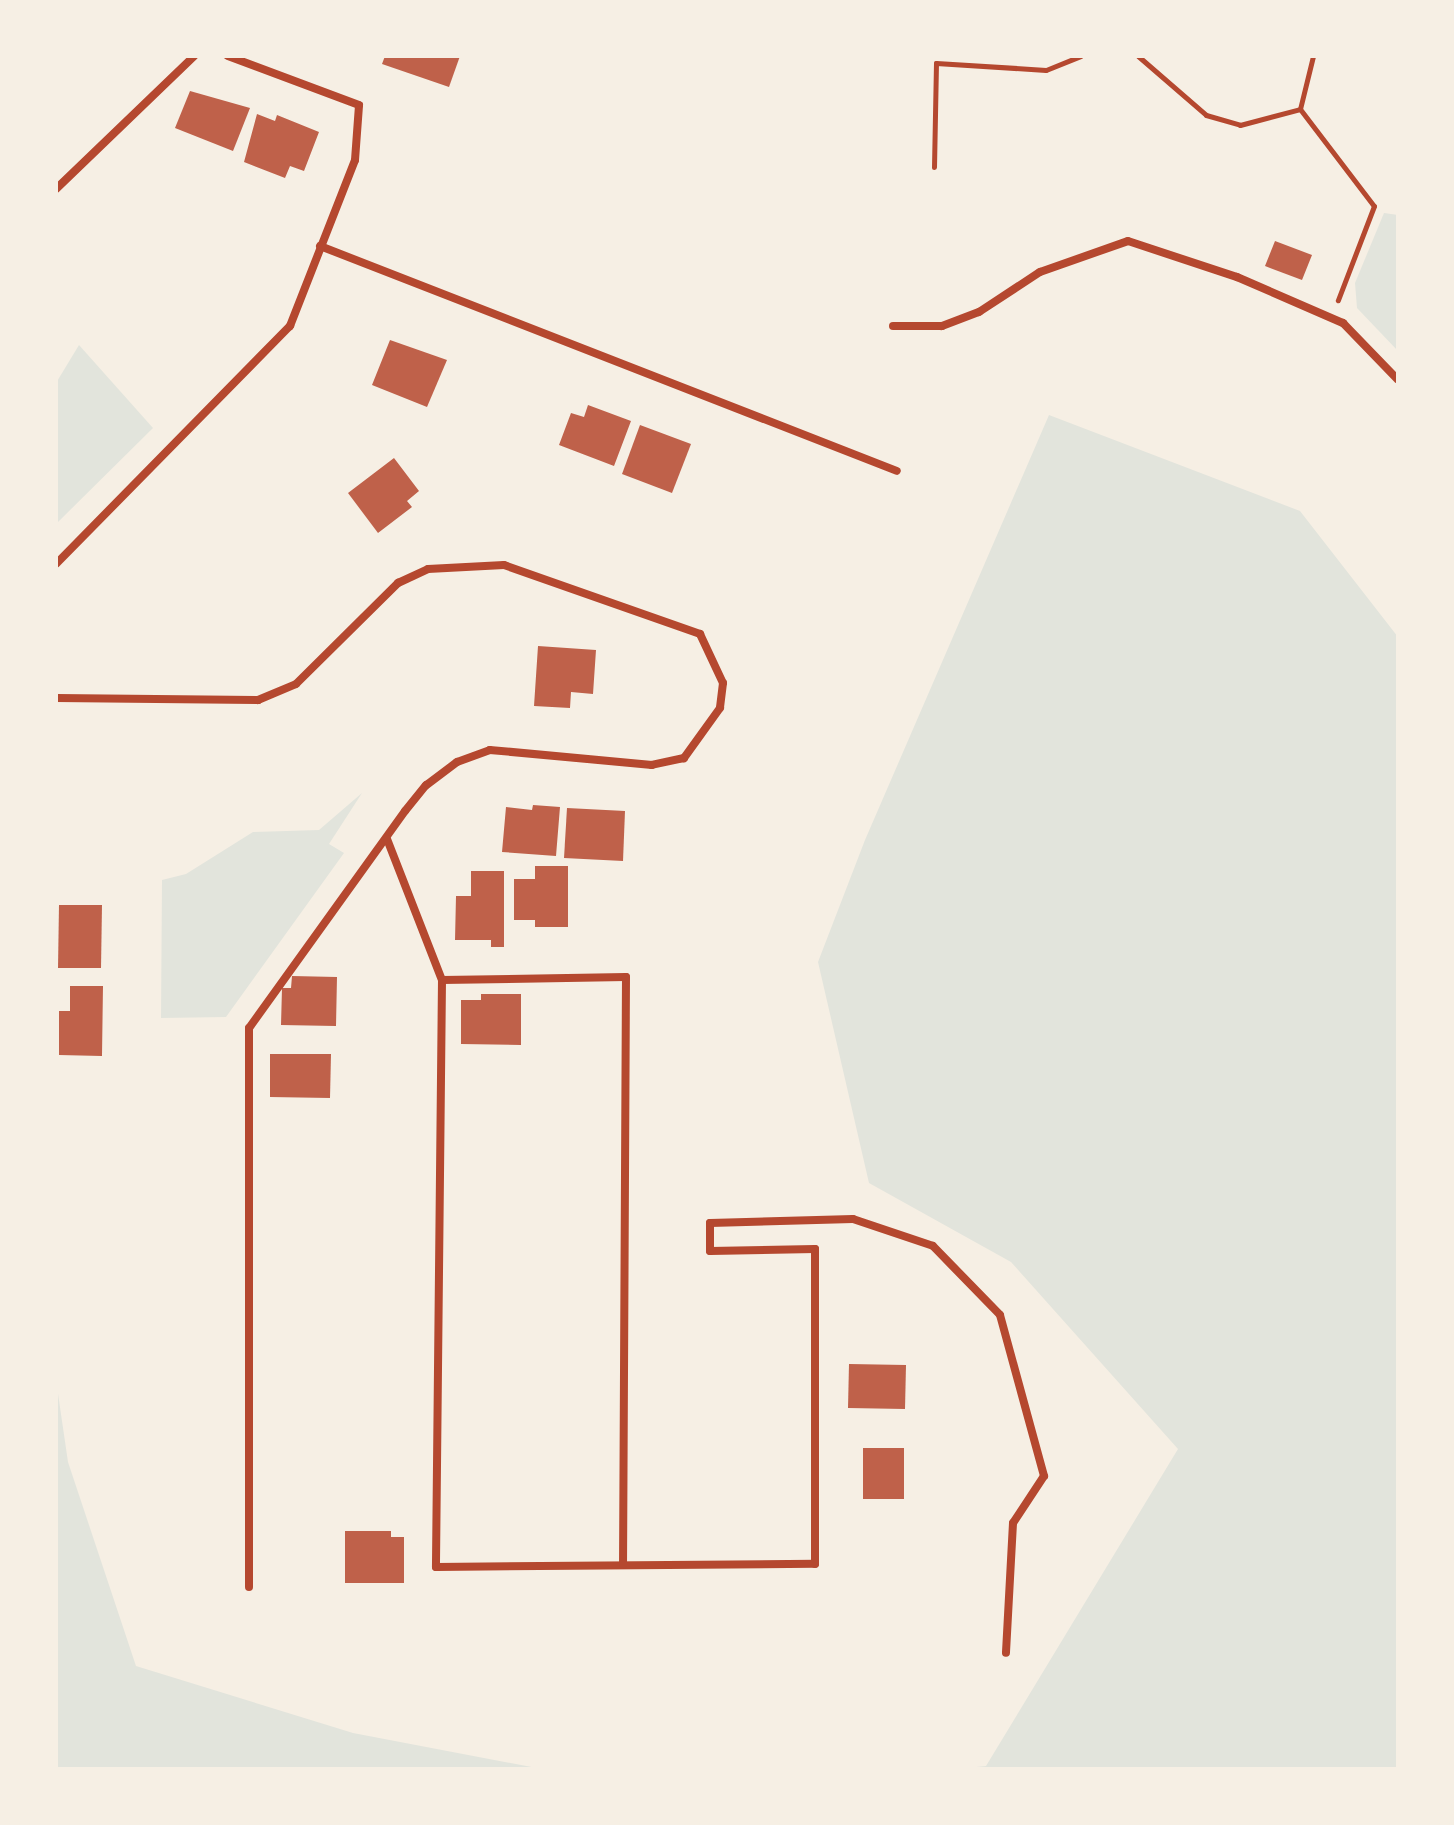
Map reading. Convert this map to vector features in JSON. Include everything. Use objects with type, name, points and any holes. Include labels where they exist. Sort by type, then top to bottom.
[{"type":"street","points":[[56,189],[194,56]]},
{"type":"street","points":[[56,564],[290,326],[355,160],[359,105],[228,56]]},
{"type":"street","points":[[893,326],[942,326],[979,312],[1040,272],[1128,241],[1237,277],[1343,323],[1398,380]]},
{"type":"street","points":[[320,246],[897,471]]},
{"type":"street","points":[[56,698],[258,700],[296,684],[398,583],[428,569],[504,565],[700,634],[717,660],[723,683],[720,708],[684,758],[652,765],[490,750],[457,762],[426,785],[249,1028],[249,1587]]},
{"type":"street","points":[[387,839],[442,980],[436,1567],[815,1564],[815,1249],[710,1251],[710,1223],[853,1219],[933,1246],[1000,1315],[1044,1476],[1013,1523],[1006,1653]]},
{"type":"street","points":[[442,980],[626,977],[623,1565]]},
{"type":"path","points":[[934,167],[936,63],[1046,70],[1080,56]]},
{"type":"path","points":[[1138,56],[1206,115],[1240,125],[1300,109]]},
{"type":"path","points":[[1300,109],[1313,56]]},
{"type":"path","points":[[1300,109],[1374,206],[1331,318]]},
{"type":"shaded area","points":[[1384,213],[1398,215],[1398,351],[1357,308],[1355,283]]},
{"type":"shaded area","points":[[79,345],[153,428],[56,524],[56,383]]},
{"type":"shaded area","points":[[1049,415],[1300,511],[1398,637],[1398,1769],[957,1769],[986,1766],[1178,1449],[1011,1262],[869,1183],[818,962],[865,840]]},
{"type":"shaded area","points":[[362,793],[329,844],[344,853],[226,1017],[161,1018],[162,880],[186,874],[253,832],[319,830]]},
{"type":"shaded area","points":[[56,1380],[68,1462],[136,1666],[353,1733],[542,1769],[56,1769]]},
{"type":"building","points":[[385,56],[460,56],[449,87],[382,64]]},
{"type":"building","points":[[190,91],[250,108],[233,151],[175,128]]},
{"type":"building","points":[[257,114],[275,121],[277,115],[319,132],[304,171],[290,166],[285,178],[244,162]]},
{"type":"building","points":[[1275,241],[1312,255],[1302,280],[1265,266]]},
{"type":"building","points":[[390,340],[447,360],[427,407],[372,385]]},
{"type":"building","points":[[588,405],[631,421],[614,466],[559,445],[571,413],[584,417]]},
{"type":"building","points":[[640,425],[691,444],[672,493],[622,474]]},
{"type":"building","points":[[394,458],[419,491],[407,501],[412,507],[378,533],[348,493]]},
{"type":"building","points":[[538,646],[596,650],[593,694],[571,692],[570,708],[534,706]]},
{"type":"building","points":[[533,805],[560,807],[556,856],[502,852],[506,807],[532,810]]},
{"type":"building","points":[[567,808],[625,811],[623,861],[564,858]]},
{"type":"building","points":[[535,866],[568,866],[568,927],[535,927],[535,920],[514,920],[514,879],[535,879]]},
{"type":"building","points":[[471,871],[504,871],[504,947],[491,947],[491,940],[455,940],[456,896],[471,896]]},
{"type":"building","points":[[59,905],[102,905],[101,968],[58,968]]},
{"type":"building","points":[[292,976],[337,977],[336,1026],[281,1025],[282,988],[291,988]]},
{"type":"building","points":[[70,986],[103,986],[102,1056],[59,1055],[59,1011],[70,1011]]},
{"type":"building","points":[[481,994],[521,994],[521,1045],[461,1044],[461,1000],[481,1000]]},
{"type":"building","points":[[270,1054],[331,1054],[330,1098],[270,1097]]},
{"type":"building","points":[[849,1364],[906,1365],[905,1409],[848,1408]]},
{"type":"building","points":[[863,1448],[904,1448],[904,1499],[863,1499]]},
{"type":"building","points":[[345,1531],[391,1531],[391,1537],[404,1537],[404,1583],[345,1583]]}]
